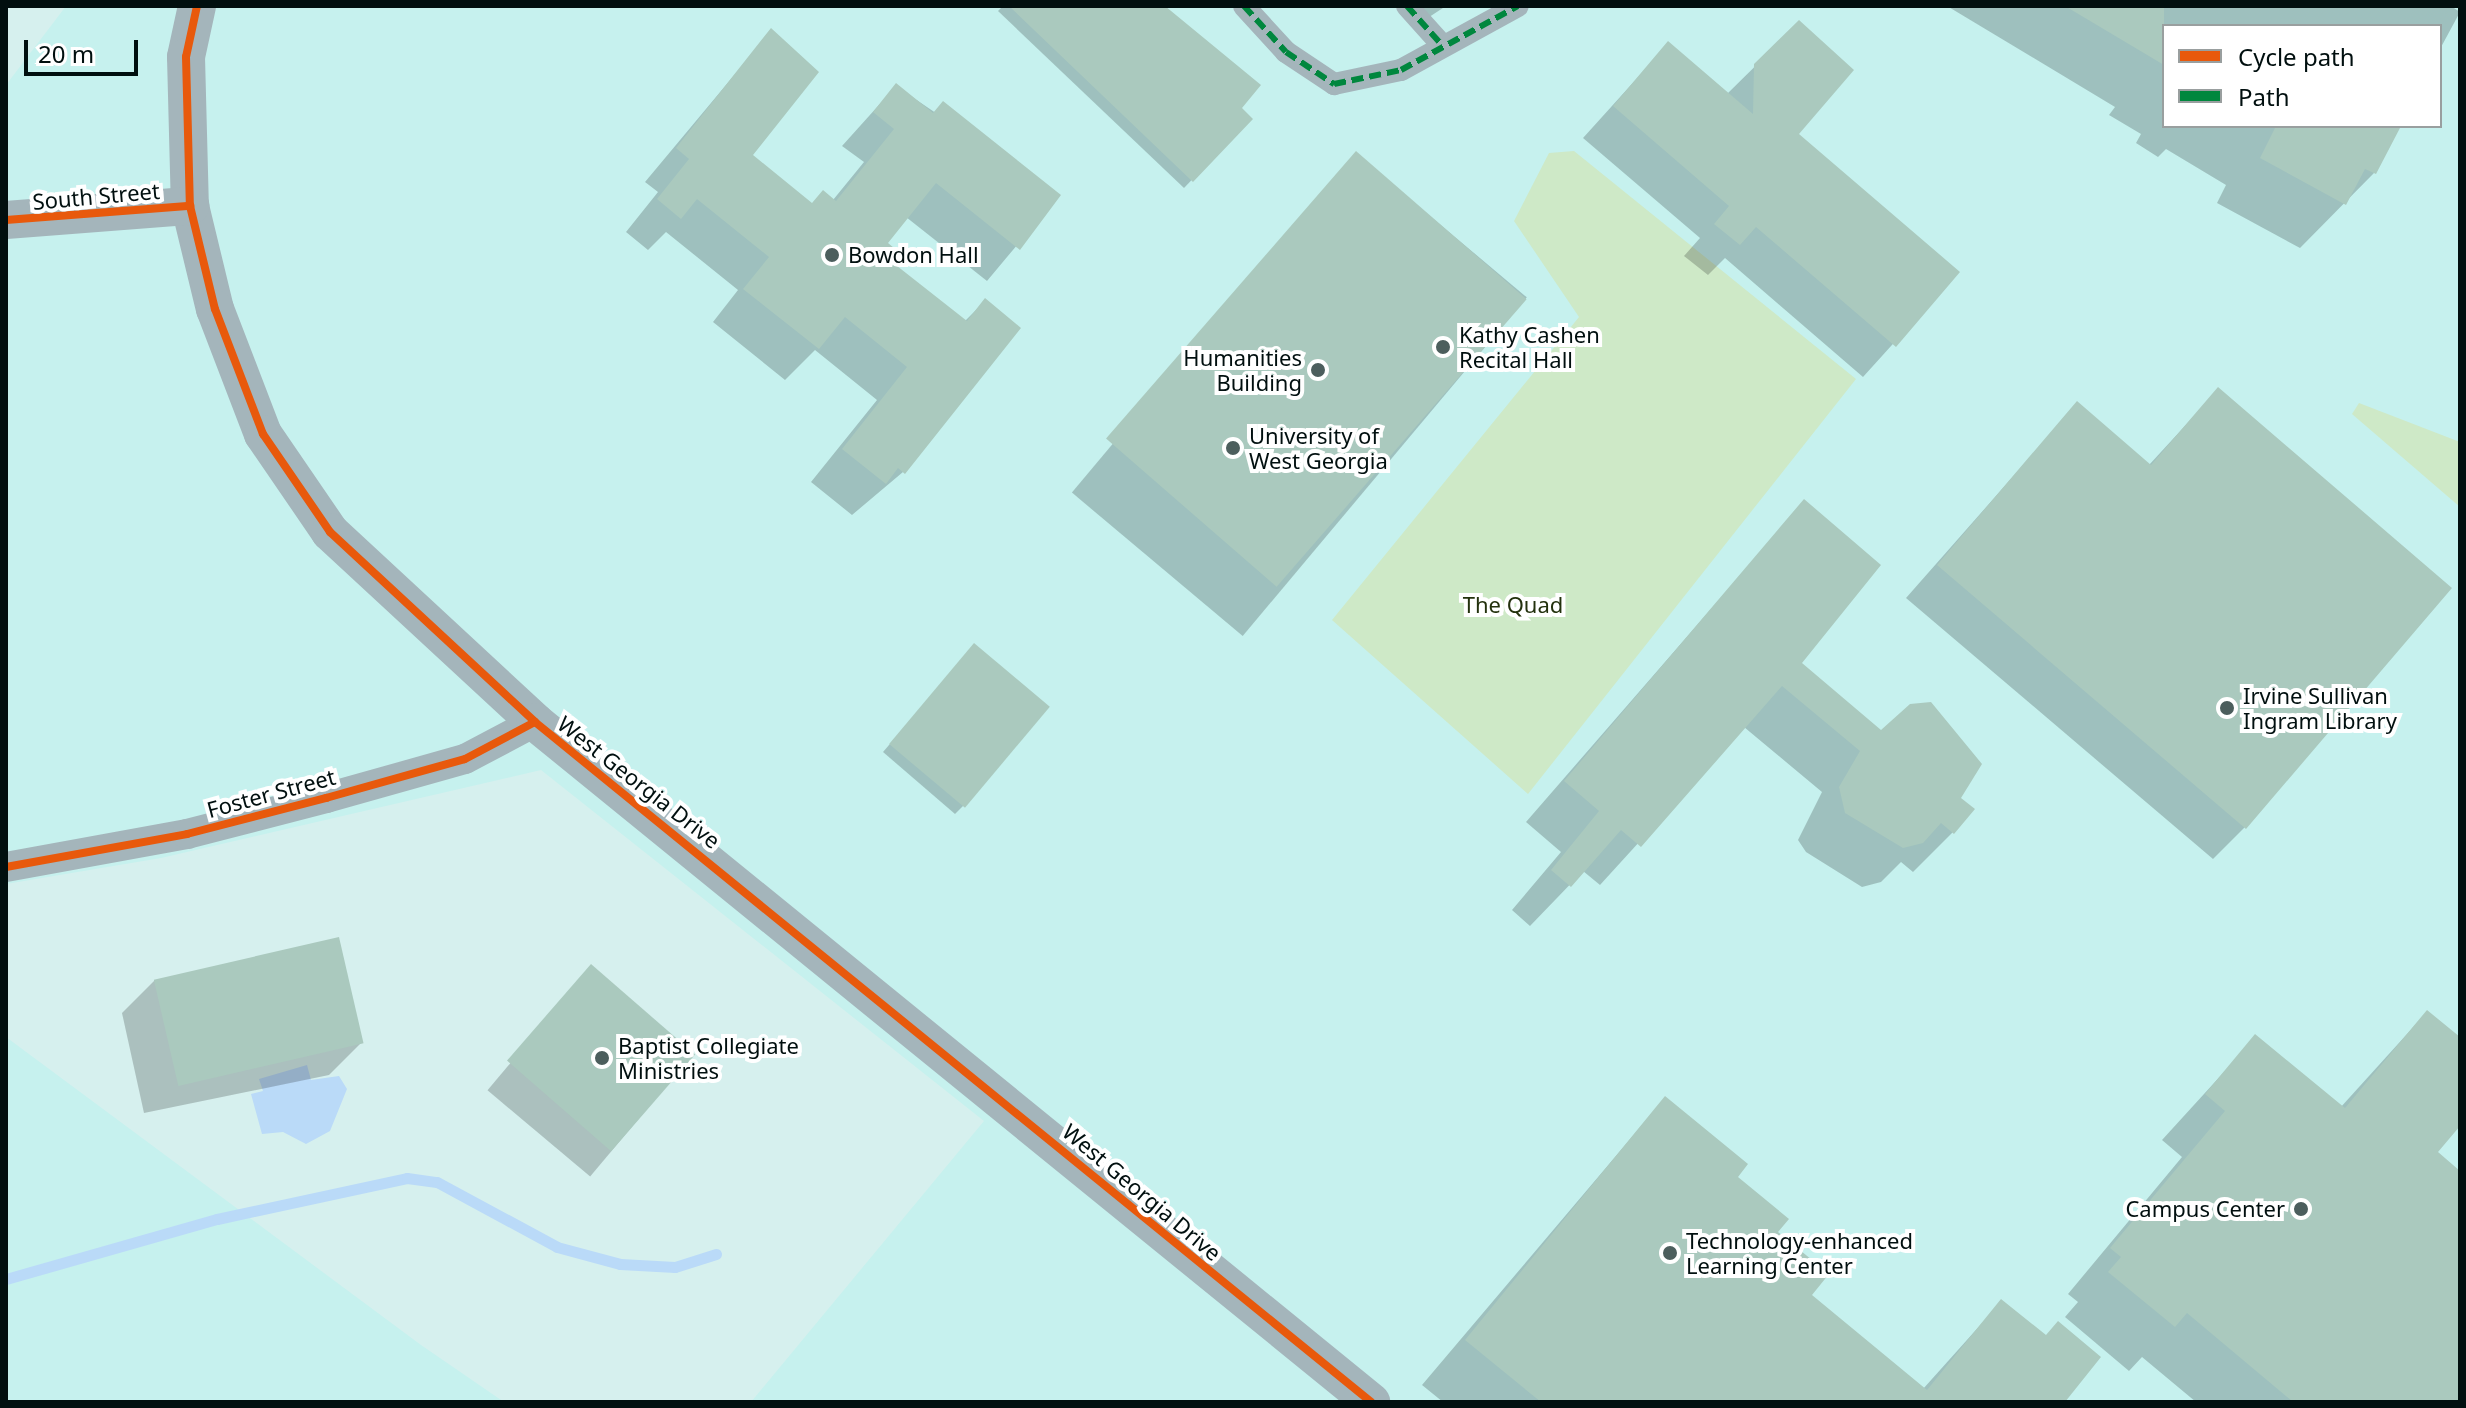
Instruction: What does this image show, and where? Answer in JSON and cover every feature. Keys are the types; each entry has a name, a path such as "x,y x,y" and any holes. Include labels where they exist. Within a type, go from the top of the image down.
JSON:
{"street":[{"name":"West Georgia Drive","path":"197,6 186,57 190,206 239,385 292,480 380,585 535,722 1371,1402"},
{"path":"1244,6 1286,52 1334,84 1401,70 1518,6"},
{"path":"1407,6 1442,45"},
{"name":"South Street","path":"6,220 190,206"},
{"name":"Foster Street","path":"6,867 187,834 326,798 465,759 535,722"}],"shaded area":[{"name":"University of West Georgia","path":"66,6 2460,6 2460,1402 751,1402 984,1121 541,770 161,858 6,884 6,85"},
{"path":"6,1037 421,1345 504,1402 6,1402"},
{"path":"307,1065 311,1080 339,1076 347,1089 330,1131 306,1144 283,1132 262,1134 251,1094 263,1091 259,1079"}],"green space":[{"name":"The Quad","path":"1574,151 1856,379 1528,794 1332,620 1579,317 1514,221 1549,153"},
{"path":"2359,403 2460,442 2460,507 2352,414"}],"building":[{"path":"1009,6 1165,6 1261,85 1242,108 1253,119 1193,182"},
{"path":"2065,6 2164,6 2162,64"},
{"path":"1799,20 1854,70 1799,134 1960,272 1896,347 1756,227 1740,245 1714,224 1729,206 1613,106 1668,41 1753,114 1754,64"},
{"name":"Bowdon Hall","path":"771,28 819,72 753,155 812,203 823,190 836,201 894,129 873,112 896,83 933,113 943,101 1061,195 1020,250 936,183 888,243 900,253 892,262 967,321 985,298 1021,328 905,474 898,468 886,484 842,449 907,367 845,317 819,349 743,289 769,257 697,199 681,219 657,199 689,159 676,148"},
{"path":"2275,128 2400,128 2376,174 2365,169 2346,205 2260,158"},
{"name":"Humanities Building","path":"1356,151 1527,299 1277,587 1106,439"},
{"name":"Irvine Sullivan Ingram Library","path":"2218,387 2452,588 2246,829 1937,565 2077,401 2151,465"},
{"path":"1804,499 1881,565 1802,663 1881,730 1910,704 1931,702 1982,764 1961,798 1975,809 1954,834 1941,823 1923,843 1903,848 1845,813 1839,787 1860,751 1782,686 1641,847 1621,830 1571,887 1551,870 1599,811 1564,781"},
{"path":"974,643 1050,707 965,808 889,744"},
{"path":"339,937 364,1043 178,1086 154,980"},
{"name":"Baptist Collegiate Ministries","path":"591,964 695,1055 611,1151 507,1061"},
{"name":"Campus Center","path":"2427,1010 2460,1037 2460,1126 2438,1152 2460,1171 2460,1402 2293,1402 2187,1313 2175,1327 2108,1272 2121,1257 2110,1248 2225,1111 2205,1094 2255,1034 2345,1108"},
{"name":"Technology-enhanced Learning Center","path":"1665,1096 1748,1164 1738,1177 1789,1219 1778,1232 1829,1274 1812,1295 1927,1390 2001,1299 2046,1335 2058,1321 2101,1357 2065,1402 1541,1402 1465,1340"}],"waterway":[{"path":"6,1279 217,1219 407,1178 437,1182 557,1247 620,1264 675,1267 716,1254"}],"marked path":[{"path":"1244,6 1286,52 1334,84 1401,70 1518,6"},
{"path":"1407,6 1442,45"}],"cycle path":[{"path":"197,6 186,57 190,206 215,309 263,434 330,532 535,722 1371,1402"},
{"path":"6,220 190,206"},
{"path":"6,867 187,834 326,798 465,759 535,722"}],"place":[{"name":"Bowdon Hall","path":"832,255"},
{"name":"Kathy Cashen Recital Hall","path":"1443,347"},
{"name":"Humanities Building","path":"1318,370"},
{"name":"University of West Georgia","path":"1233,448"},
{"name":"Irvine Sullivan Ingram Library","path":"2227,708"},
{"name":"Baptist Collegiate Ministries","path":"602,1058"},
{"name":"Campus Center","path":"2301,1209"},
{"name":"Technology-enhanced Learning Center","path":"1670,1253"}]}
